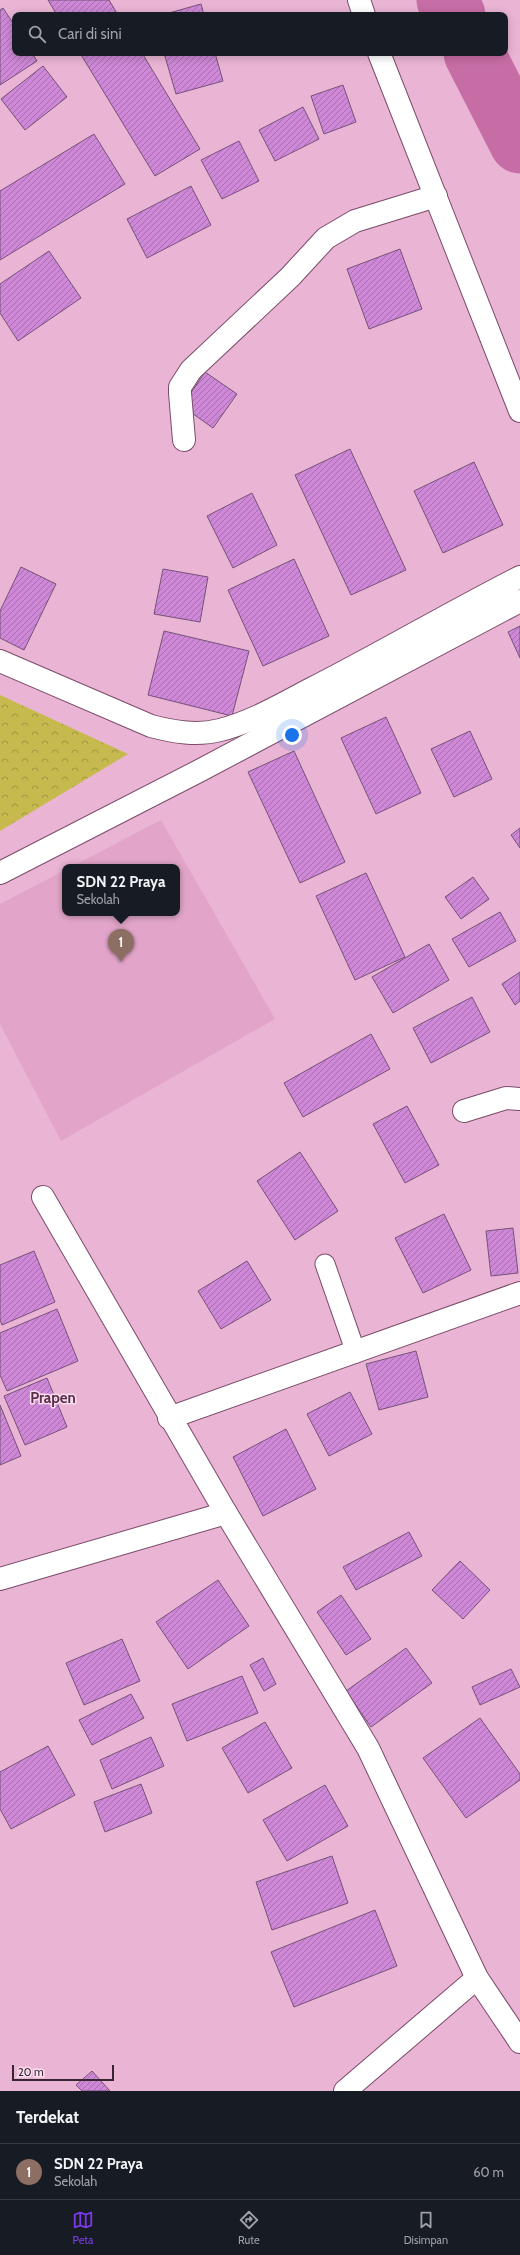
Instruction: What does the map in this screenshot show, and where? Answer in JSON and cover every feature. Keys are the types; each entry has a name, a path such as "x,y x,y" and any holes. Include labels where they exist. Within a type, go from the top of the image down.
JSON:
{"main road":[{"path":"359,0 363,12"},
{"path":"380,56 520,411"},
{"path":"184,440 180,393 191,370 290,277 326,238 355,221 436,196"},
{"path":"0,661 151,726 172,731 200,733 220,730 250,720 330,679 451,612 520,577"},
{"path":"0,873 173,785 520,602"},
{"path":"464,1111 506,1098 520,1099"},
{"path":"43,1197 169,1418 368,1748 477,1978 520,2042"},
{"path":"169,1418 356,1353 520,1293"},
{"path":"0,1579 226,1514"},
{"path":"345,2091 477,1978"}],"lane":[{"path":"325,1264 356,1353"}],"shaded area":[{"path":"161,820 275,1019 61,1141 0,1024 0,904 62,872 62,916 180,916 180,864 77,864"}],"green space":[{"path":"0,695 128,754 0,831"}],"building":[{"path":"48,0 109,0 116,12 55,12"},
{"path":"201,4 203,12 173,12"},
{"path":"3,8 12,22 12,56 34,56 37,61 0,85 0,10"},
{"path":"82,56 144,56 200,149 155,176"},
{"path":"165,56 216,56 223,81 176,94"},
{"path":"43,66 67,97 25,130 1,99"},
{"path":"343,85 356,122 324,134 311,96"},
{"path":"303,107 319,139 275,161 259,130"},
{"path":"94,134 125,184 0,260 0,191"},
{"path":"239,141 259,181 222,199 201,160"},
{"path":"191,186 211,225 147,258 127,219"},
{"path":"400,249 422,309 369,329 347,269"},
{"path":"49,251 81,298 18,341 0,313 0,284"},
{"path":"205,372 237,394 213,428 182,406"},
{"path":"350,449 406,570 351,595 295,475"},
{"path":"474,462 503,525 443,553 414,491"},
{"path":"252,493 277,545 233,568 207,516"},
{"path":"294,559 329,636 263,666 228,590"},
{"path":"21,567 56,584 24,650 0,638 0,611"},
{"path":"163,569 208,577 200,622 154,614"},
{"path":"520,626 520,658 508,632"},
{"path":"164,631 249,651 232,716 148,695"},
{"path":"386,717 421,793 376,814 341,738"},
{"path":"470,731 492,779 454,797 431,749"},
{"path":"294,751 345,862 300,883 248,772"},
{"path":"520,828 520,848 511,835"},
{"path":"366,873 405,957 355,980 316,896"},
{"path":"473,877 489,899 461,919 445,897"},
{"path":"500,912 516,941 469,967 452,939"},
{"path":"429,944 449,980 393,1013 372,977"},
{"path":"520,972 520,1001 515,1005 502,984"},
{"path":"472,997 490,1032 431,1063 413,1028"},
{"path":"371,1034 390,1069 303,1117 284,1083"},
{"path":"407,1106 439,1165 405,1183 373,1124"},
{"path":"300,1152 338,1211 295,1240 257,1181"},
{"path":"444,1214 471,1270 423,1293 395,1238"},
{"path":"513,1228 518,1273 491,1276 486,1231"},
{"path":"34,1251 55,1302 2,1325 0,1320 0,1265"},
{"path":"247,1261 271,1300 221,1329 198,1291"},
{"path":"57,1309 78,1361 7,1391 0,1375 0,1333"},
{"path":"416,1351 428,1397 379,1410 366,1364"},
{"path":"47,1378 67,1427 25,1445 4,1396"},
{"path":"350,1392 372,1434 329,1456 307,1414"},
{"path":"0,1405 21,1456 0,1465"},
{"path":"286,1429 316,1489 263,1516 233,1457"},
{"path":"409,1532 422,1556 356,1590 343,1567"},
{"path":"460,1561 490,1590 463,1619 432,1590"},
{"path":"218,1580 249,1626 188,1669 156,1622"},
{"path":"341,1595 371,1639 346,1655 317,1612"},
{"path":"122,1639 140,1681 84,1705 66,1663"},
{"path":"406,1648 432,1683 371,1727 346,1691"},
{"path":"263,1658 276,1684 264,1691 250,1665"},
{"path":"511,1669 520,1687 480,1705 472,1687"},
{"path":"242,1676 258,1713 187,1741 172,1704"},
{"path":"131,1694 144,1718 92,1745 79,1720"},
{"path":"480,1718 520,1774 520,1780 466,1818 423,1758"},
{"path":"265,1722 292,1768 248,1793 222,1748"},
{"path":"151,1737 164,1766 112,1789 100,1760"},
{"path":"48,1746 75,1795 11,1829 0,1809 0,1772"},
{"path":"141,1784 152,1813 105,1832 94,1802"},
{"path":"325,1785 348,1826 287,1861 263,1820"},
{"path":"332,1856 348,1903 272,1930 256,1882"},
{"path":"375,1910 397,1966 294,2007 271,1952"},
{"path":"92,2071 110,2091 82,2091 76,2085"}],"waterway":[{"path":"447,0 453,12"},
{"path":"476,56 520,143"}],"place":[{"name":"SDN 22 Praya","path":"121,962"}],"district":[{"name":"Prapen","path":"53,1398"}]}
